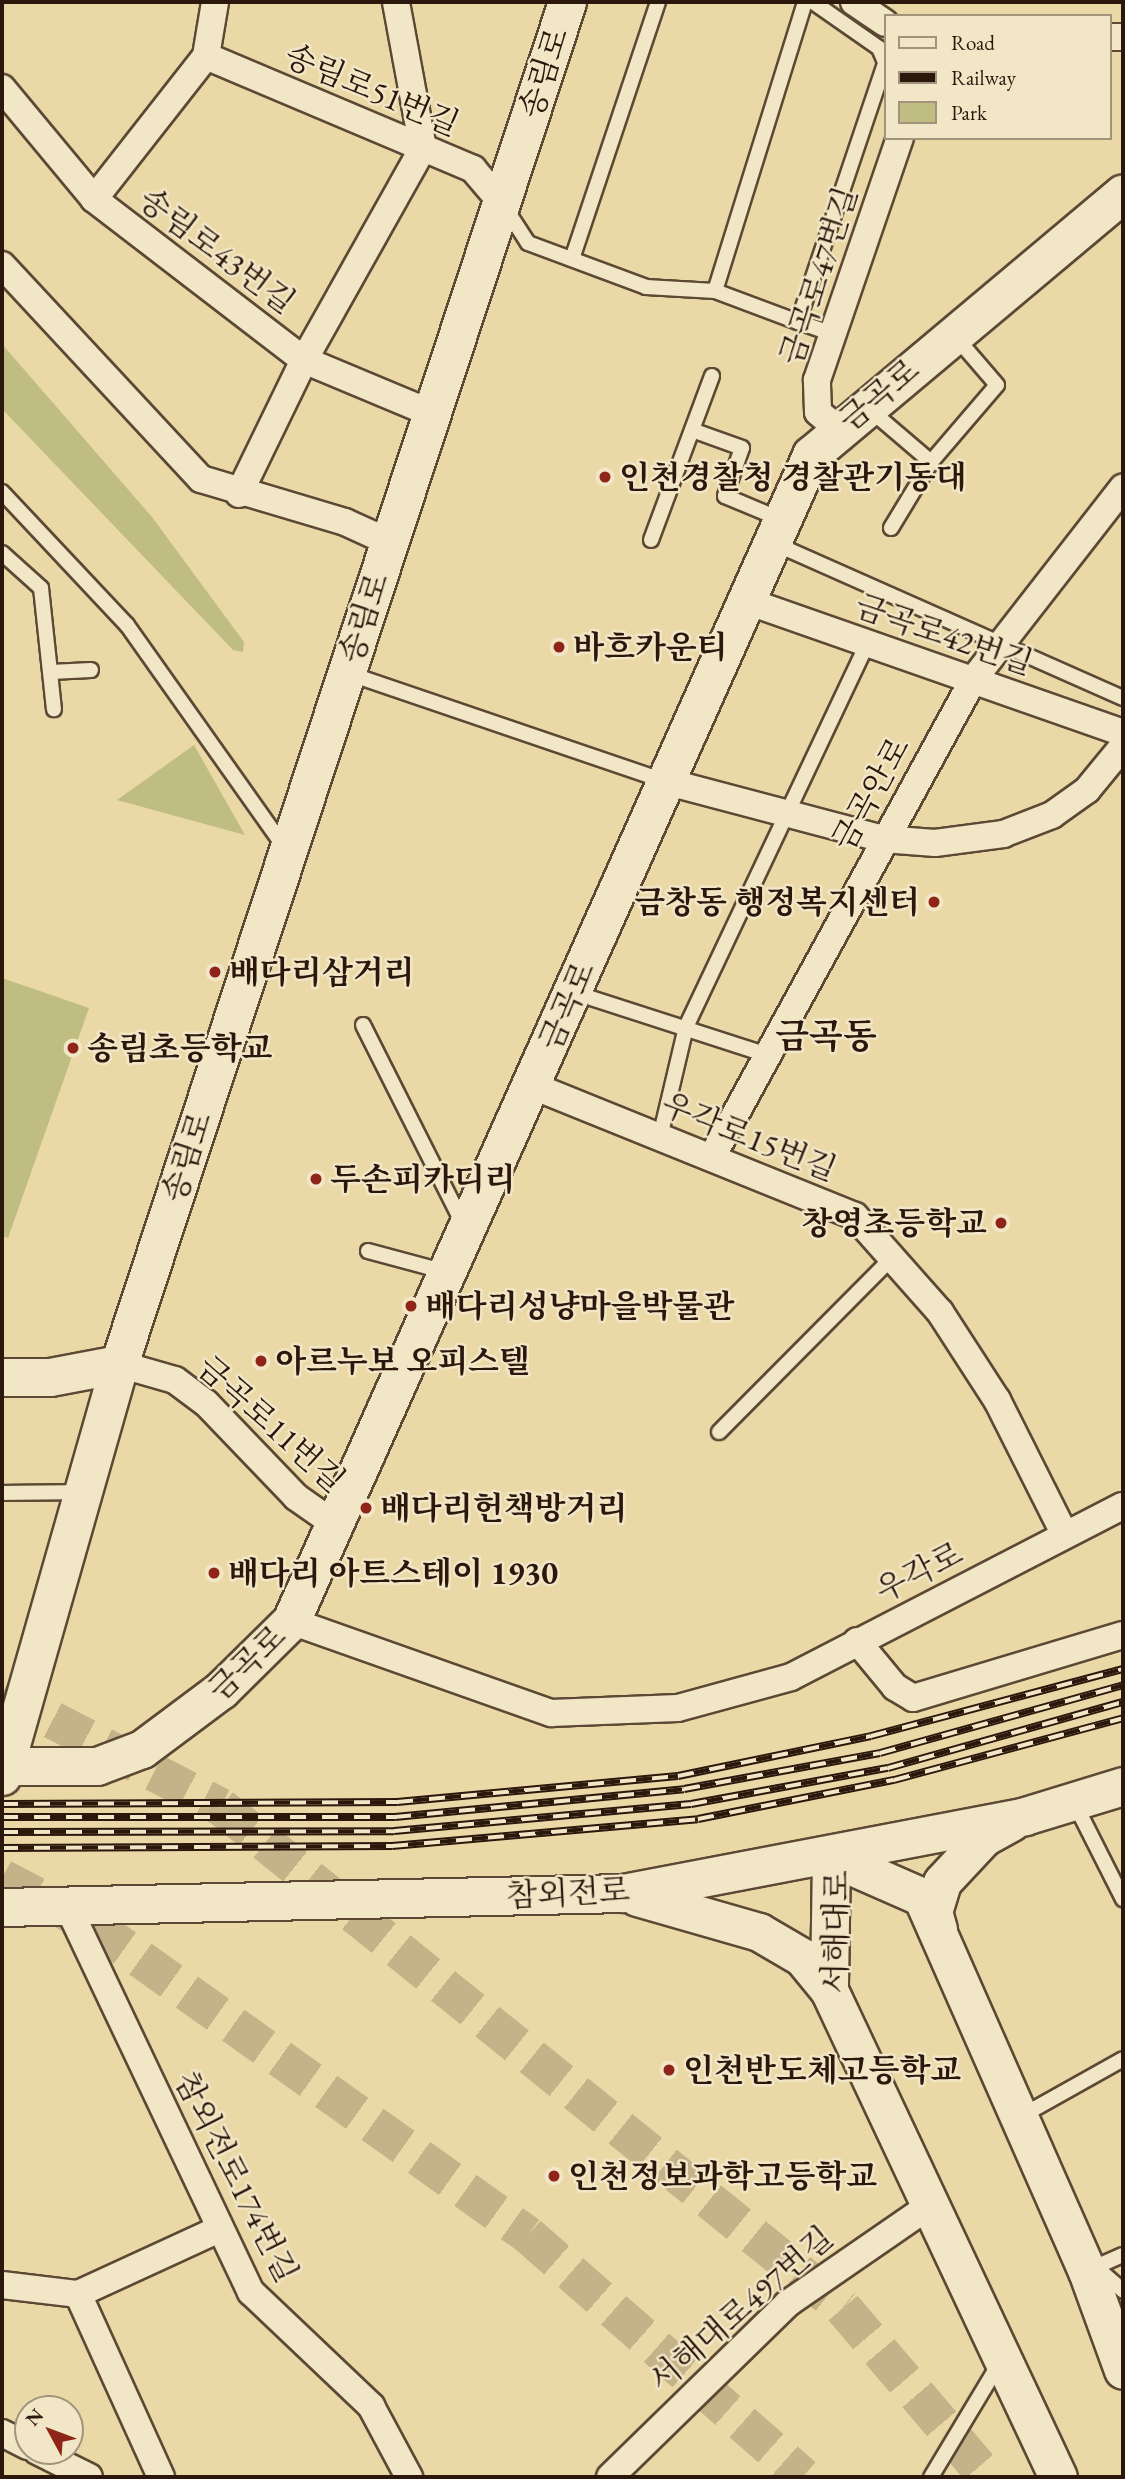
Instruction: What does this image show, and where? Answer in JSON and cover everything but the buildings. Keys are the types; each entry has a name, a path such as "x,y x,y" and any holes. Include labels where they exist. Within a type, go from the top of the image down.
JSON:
{"main road":[{"name":"송림로","path":"3,1769 119,1364 567,2"},
{"name":"금곡로","path":"3,1769 97,1766 142,1749 221,1690 291,1620 450,1275 744,600 811,455 838,429 953,334 1117,209"},
{"path":"2,1356 119,1364"},
{"path":"2,1377 50,1377 119,1364"},
{"name":"참외전로","path":"2,1907 69,1909 623,1893 831,1857 1025,1815 1123,1786"},
{"path":"947,1961 933,1912 942,1882 984,1837 1025,1815"},
{"name":"서해대로","path":"1058,2477 829,1990 831,1857 922,1897 947,1961 1017,2119 1092,2269 1123,2370"},
{"path":"623,1893 759,1932 802,1957 829,1990"}],"street":[{"path":"94,199 206,56 215,2"},
{"path":"239,495 304,360 423,148 396,2"},
{"path":"854,2 884,22"},
{"name":"송림로51번길","path":"206,56 473,169 501,202"},
{"name":"송림로43번길","path":"2,88 94,199 304,360 432,413"},
{"name":"금곡로47번길","path":"838,429 818,412 817,380 899,140"},
{"name":"송림로","path":"2,265 190,468 213,488 345,522 389,542"},
{"name":"금곡안로","path":"712,1157 883,839 973,680 996,644 1123,487"},
{"name":"금곡로42번길","path":"744,600 1123,733"},
{"path":"664,782 883,839 935,843 1027,824 1087,790 1123,746"},
{"name":"우각로15번길","path":"533,1086 855,1216 895,1255 997,1400 1065,1535"},
{"name":"금곡로11번길","path":"119,1364 175,1380 206,1403 296,1497 337,1525"},
{"name":"우각로","path":"291,1620 551,1713 678,1708 791,1677 1123,1506"},
{"path":"857,1641 895,1687 914,1698 1123,1635"},
{"name":"참외전로174번길","path":"69,1909 251,2292 370,2406 409,2477"},
{"name":"서해대로497번길","path":"610,2477 787,2304 929,2206"},
{"path":"2,2285 78,2294 219,2229"},
{"path":"78,2294 161,2477"},
{"path":"65,2465 89,2477"}],"lane":[{"path":"572,259 658,2"},
{"path":"715,291 805,2"},
{"path":"813,2 879,48 884,60"},
{"path":"798,322 884,66"},
{"path":"501,202 528,243 646,287 715,291 832,334"},
{"path":"891,528 931,462 997,385 953,334"},
{"path":"651,540 712,376"},
{"path":"865,406 931,462"},
{"path":"692,430 742,448 725,496 775,530 996,644 1123,698"},
{"path":"2,492 127,625 288,851"},
{"path":"2,553 41,588 54,709"},
{"path":"660,1137 686,1027 792,815 867,644"},
{"path":"51,672 92,670"},
{"path":"346,673 664,782"},
{"path":"591,998 767,1055"},
{"path":"363,1025 468,1234"},
{"path":"368,1251 450,1275"},
{"path":"719,1432 895,1255"},
{"path":"2,1493 82,1492"},
{"path":"1074,1801 1123,1899"},
{"path":"1017,2119 1123,2059"},
{"path":"1092,2269 1123,2255"},
{"path":"1092,2269 1123,2291"},
{"path":"931,2477 1001,2359"}],"green space":[{"path":"2,344 152,517 244,642 243,652 233,650 2,409"},
{"path":"194,745 245,835 117,800"},
{"path":"2,978 89,1008 8,1238 2,1236"}],"tunnel":[{"path":"2,1694 221,1807 843,2308 987,2477"},
{"path":"2,1878 94,1926 528,2235 803,2477"}],"railway":[{"path":"2,1804 397,1802 678,1776 871,1736 1123,1669"},
{"path":"2,1817 395,1817 684,1789 880,1753 1123,1685"},
{"path":"2,1832 394,1831 691,1804 888,1768 1123,1702"},
{"path":"2,1848 392,1846 698,1819 894,1780 1123,1718"}],"place":[{"name":"인천경찰청 경찰관기동대","path":"605,477"},
{"name":"바흐카운티","path":"559,647"},
{"name":"금창동 행정복지센터","path":"934,902"},
{"name":"배다리삼거리","path":"215,972"},
{"name":"송림초등학교","path":"73,1048"},
{"name":"두손피카디리","path":"316,1179"},
{"name":"창영초등학교","path":"1001,1223"},
{"name":"배다리성냥마을박물관","path":"411,1306"},
{"name":"아르누보 오피스텔","path":"261,1361"},
{"name":"배다리헌책방거리","path":"366,1508"},
{"name":"배다리 아트스테이 1930","path":"214,1573"},
{"name":"인천반도체고등학교","path":"669,2070"},
{"name":"인천정보과학고등학교","path":"554,2176"}],"district":[{"name":"금곡동","path":"826,1036"}]}
